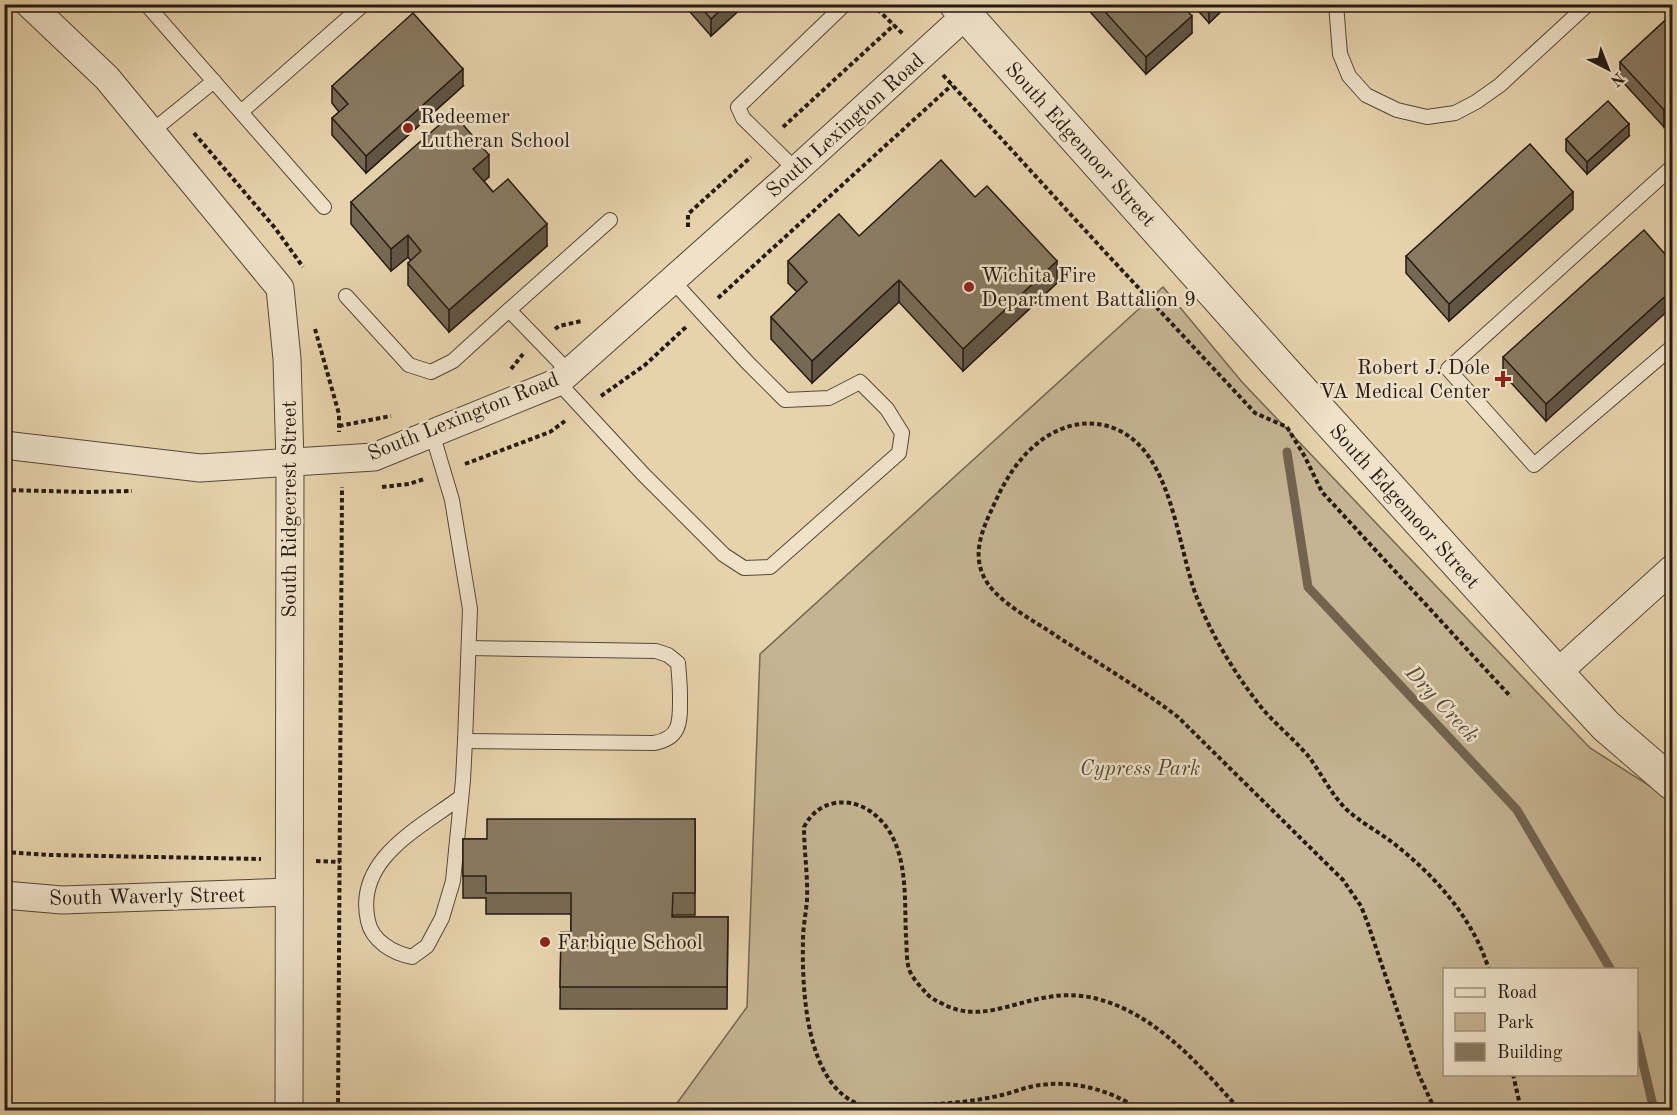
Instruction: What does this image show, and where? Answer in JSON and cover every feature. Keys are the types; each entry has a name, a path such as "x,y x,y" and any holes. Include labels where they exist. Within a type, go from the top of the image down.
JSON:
{"street":[{"name":"South Ridgecrest Street","path":"29,4 106,78 280,288 287,360 290,462 289,1110"},
{"name":"South Lexington Road","path":"4,445 200,468 374,457 564,377 923,54 961,10"},
{"name":"South Edgemoor Street","path":"961,10 1287,376 1557,673 1606,726 1672,783"},
{"path":"1557,673 1672,568"},
{"name":"South Waverly Street","path":"4,895 62,900 290,892"}],"lane":[{"path":"146,4 324,207"},
{"path":"241,112 364,4"},
{"path":"796,170 742,118 738,106 845,4"},
{"path":"1336,4 1340,54 1349,76 1366,95 1397,110 1427,117 1455,112 1476,102 1500,85 1588,4"},
{"path":"152,132 214,81"},
{"path":"1672,167 1448,369 1534,465 1672,347"},
{"path":"346,296 409,365 431,372 453,361 610,220"},
{"path":"509,310 539,341 564,377 643,474 724,555 744,568 770,567 899,453 902,433 887,410 860,382 829,398 785,400 672,280"},
{"path":"432,434 452,500 470,609 462,797 453,881 442,918 427,946 412,957 396,954 370,930 366,910 368,885 392,847 462,797"},
{"path":"465,741 654,743 666,741 676,731 680,719 678,663 668,655 656,651 469,648"}],"path":[{"path":"872,4 923,54 1256,413 1287,427 1322,492 1510,697"},
{"path":"688,231 688,214 894,25"},
{"path":"510,370 520,356 559,326 590,320"},
{"path":"339,426 395,416"},
{"path":"1435,1110 1419,1076 1368,924 1357,899 1343,880 1178,717 1153,698 1019,611 997,595 987,583 978,560 979,545 985,523 1005,480 1031,448 1060,428 1079,424 1098,424 1117,429 1142,447 1163,484 1197,597 1235,670 1262,708 1308,757 1347,810 1397,846 1443,890 1470,927 1489,968"},
{"path":"1140,1110 1123,1098 1069,1084 1041,1085 965,1103 875,1107 858,1104 841,1093 825,1074 813,1046 804,995 803,939 807,898 804,827 809,817 820,808 842,802 855,803 876,815 885,825 893,838 902,863 909,970 930,997 967,1012 986,1012 1050,996 1076,995 1117,1006 1163,1034 1193,1058 1240,1110"},
{"path":"4,852 339,862"},
{"path":"1513,1076 1521,1110"}],"green space":[{"name":"Cypress Park","path":"1163,287 1242,382 1590,748 1672,800 1672,1110 672,1110 747,1007 760,654"}],"building":[{"path":"698,4 727,4 711,19"},
{"path":"1098,4 1181,4 1192,16 1146,57"},
{"path":"1202,4 1216,4 1209,12"},
{"path":"413,13 463,69 366,156 332,118 348,104 332,86"},
{"path":"1672,14 1672,103 1664,110 1620,62"},
{"path":"1608,101 1629,124 1587,162 1566,139"},
{"path":"453,113 489,155 473,169 493,192 508,179 547,224 449,310 408,263 421,251 408,235 391,249 351,202"},
{"path":"1530,144 1573,192 1449,304 1406,256"},
{"path":"941,160 975,197 987,186 1057,261 963,349 899,280 812,361 771,317 807,282 788,261 839,214 859,236"},
{"path":"1644,230 1672,262 1672,290 1546,404 1503,357"},
{"path":"1672,231 1672,244 1666,237"},
{"path":"487,819 695,819 695,893 673,893 672,917 728,917 727,987 560,987 561,932 571,932 571,893 486,893 486,876 463,876 463,839 487,839"}],"waterway":[{"name":"Dry Creek","path":"1287,452 1308,587 1517,810 1610,968"},
{"name":"Dry Creek","path":"1638,1042 1654,1110"}],"place":[{"name":"Redeemer Lutheran School","path":"408,128"},
{"name":"Wichita Fire Department Battalion 9","path":"969,287"},
{"name":"Robert J. Dole VA Medical Center","path":"1503,379"},
{"name":"Farbique School","path":"545,942"}]}
